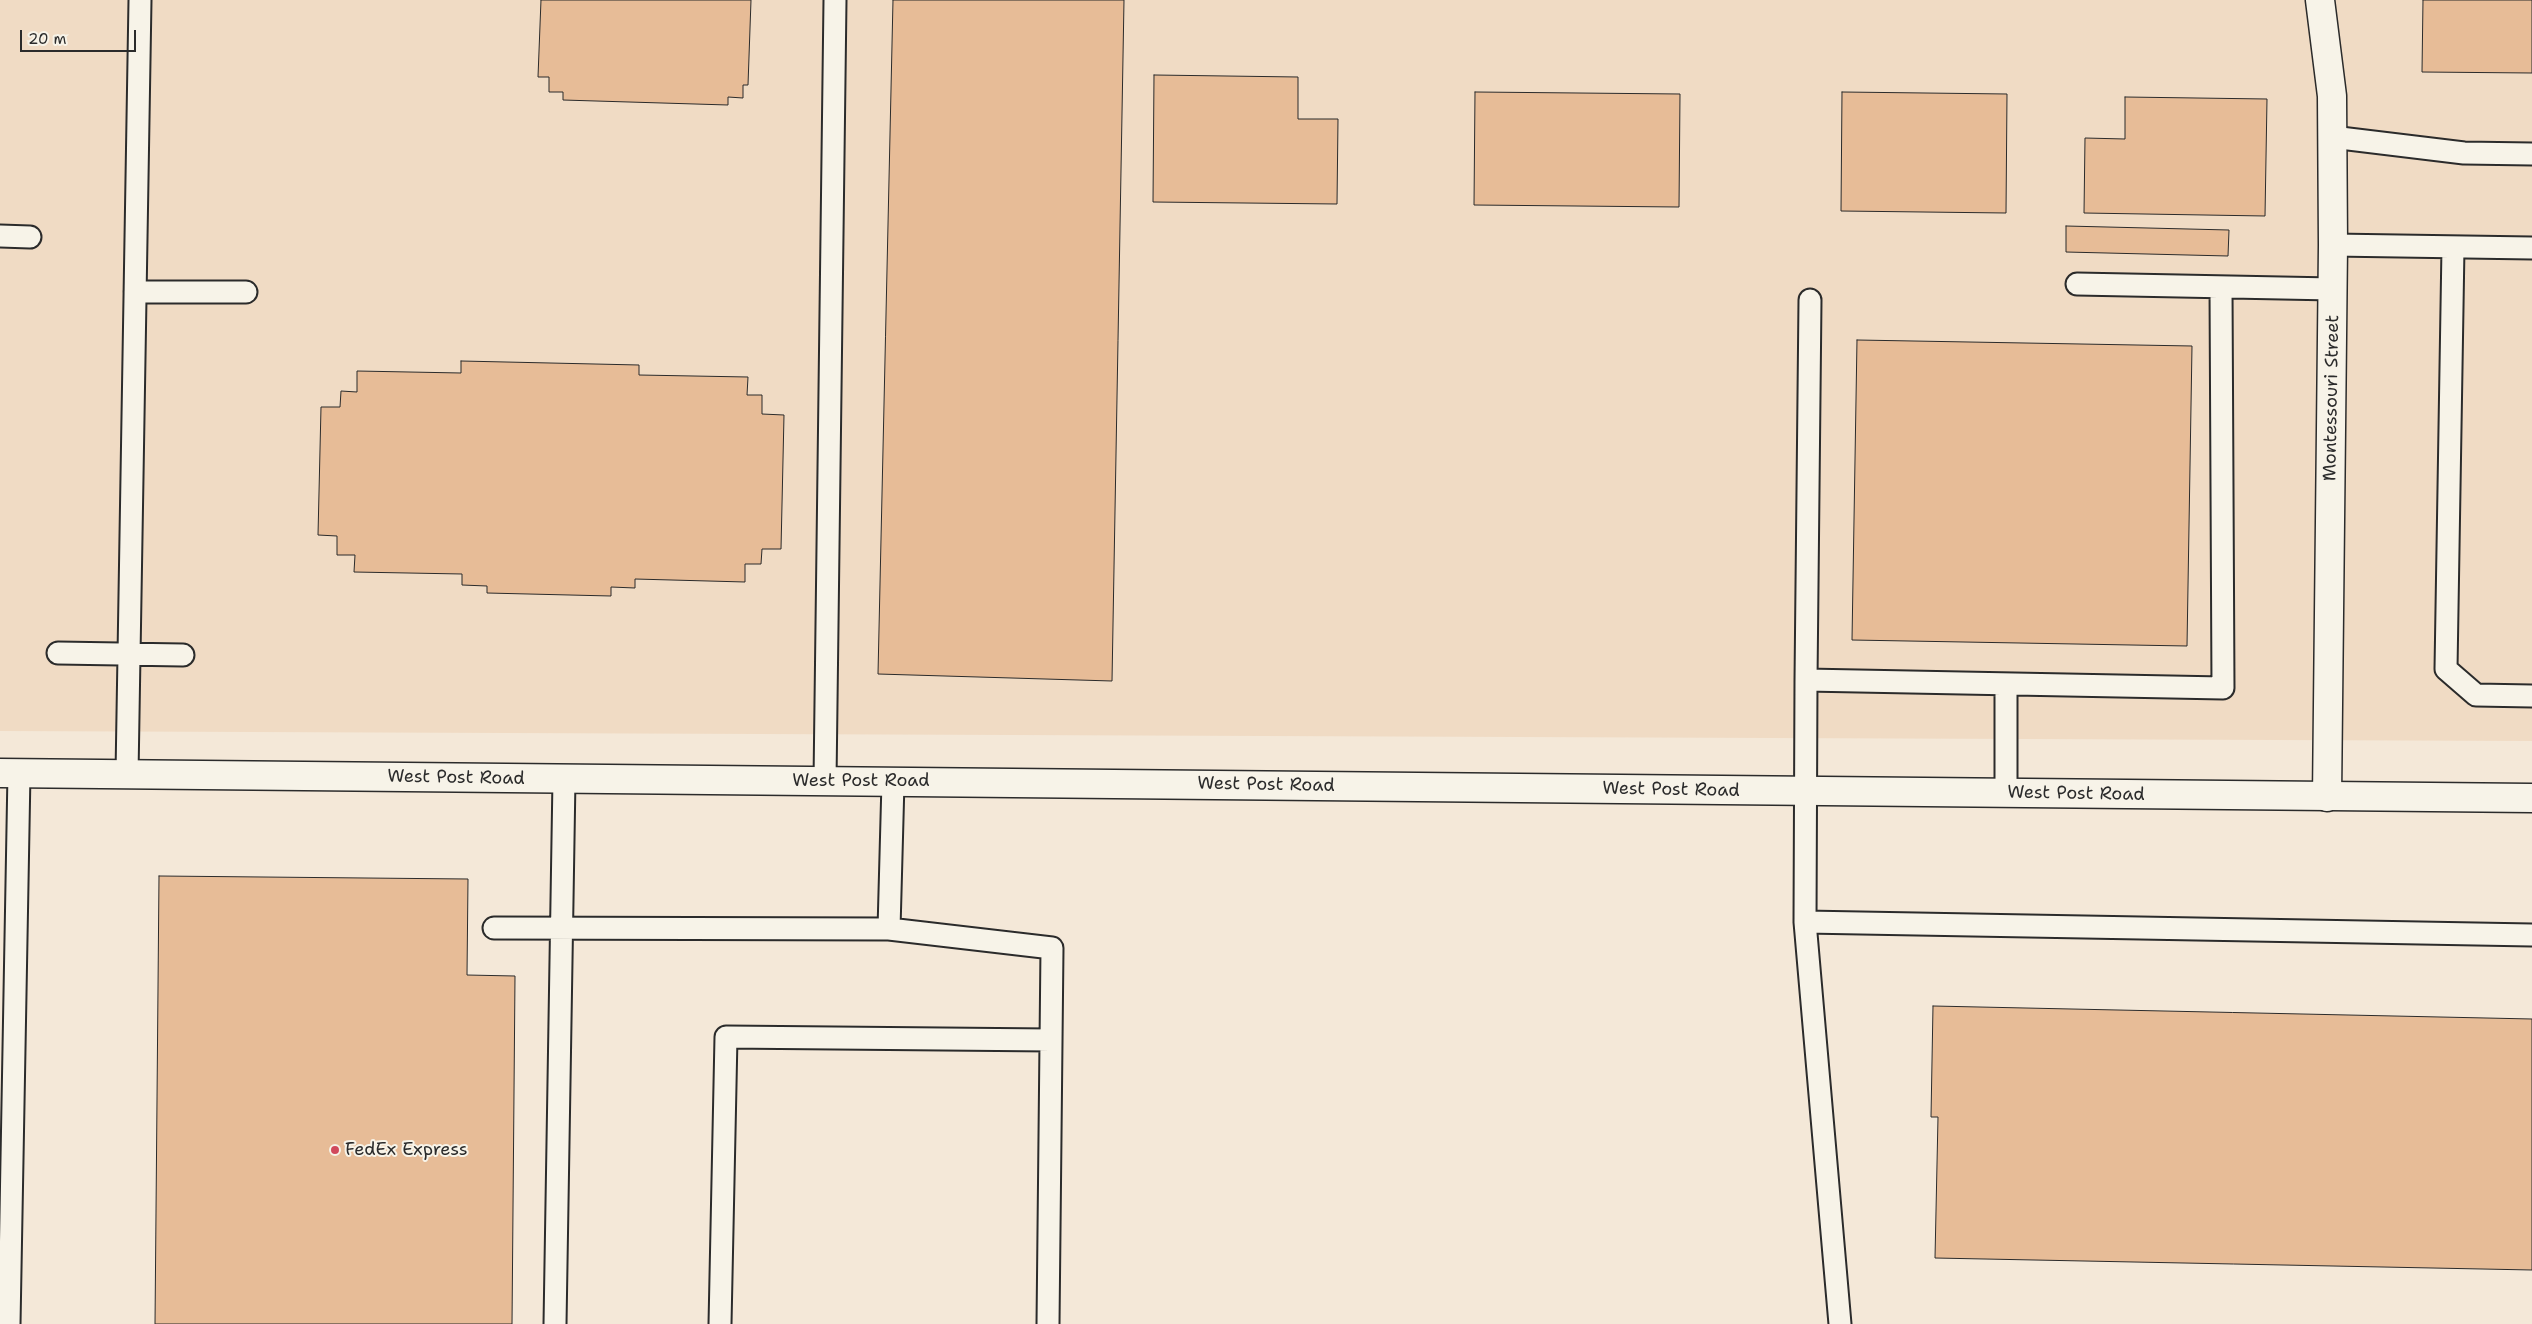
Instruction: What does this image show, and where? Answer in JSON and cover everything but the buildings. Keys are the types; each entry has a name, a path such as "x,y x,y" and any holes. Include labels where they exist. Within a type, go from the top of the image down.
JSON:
{"street":[{"name":"Montessouri Street","path":"2320,0 2332,96 2333,289 2327,797"},
{"name":"West Post Road","path":"10,773 2532,798"}],"lane":[{"path":"127,774 140,0"},
{"path":"825,781 835,0"},
{"path":"2332,137 2464,153 2532,154"},
{"path":"0,236 30,237"},
{"path":"2333,245 2532,248"},
{"path":"2454,247 2446,669 2476,695 2532,696"},
{"path":"2077,284 2333,289"},
{"path":"1806,680 2223,688 2221,287"},
{"path":"135,292 246,292"},
{"path":"1810,300 1805,922 1840,1324"},
{"path":"58,653 183,655"},
{"path":"2006,684 2006,793"},
{"path":"9,1324 10,773"},
{"path":"555,1324 564,779"},
{"path":"889,928 893,782"},
{"path":"1805,922 2532,935"},
{"path":"494,928 889,928 1052,948 1048,1324"},
{"path":"720,1324 726,1037 1051,1040"}],"shaded area":[{"path":"0,0 2532,0 2532,741 0,731"}],"place":[{"name":"FedEx Express","path":"335,1150"}]}
